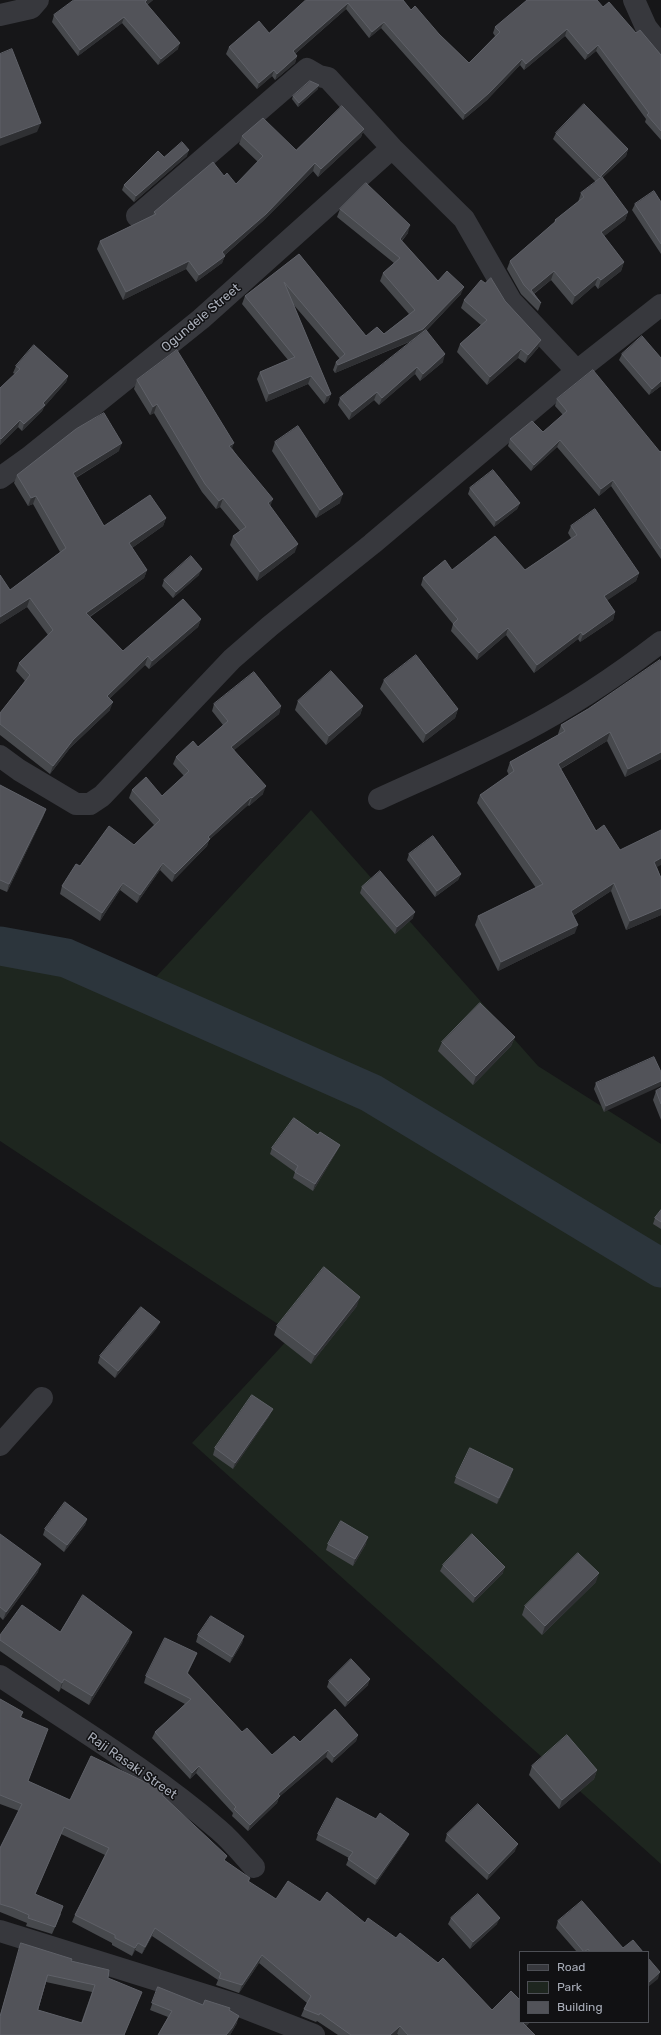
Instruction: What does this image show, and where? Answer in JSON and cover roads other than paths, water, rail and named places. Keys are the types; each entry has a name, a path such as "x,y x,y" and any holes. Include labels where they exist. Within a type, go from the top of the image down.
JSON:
{"street":[{"path":"0,15 31,8 38,0"},
{"path":"634,0 646,27 661,46"},
{"path":"138,216 307,70 319,76 328,78 392,148 464,219 511,302 577,371"},
{"name":"Ogundele Street","path":"0,478 28,458 201,319 392,148"},
{"path":"0,756 19,770 76,804 90,804 102,796 232,659 264,630 372,544 577,371 661,305"},
{"path":"379,800 523,732 562,710 636,661 661,642"},
{"path":"0,1445 42,1398"},
{"name":"Raji Rasaki Street","path":"0,1676 100,1742 169,1791 220,1830 254,1867"},
{"path":"0,1931 237,2005 314,2035"}],"waterway":[{"path":"0,946 66,958 371,1093 661,1268"}]}
